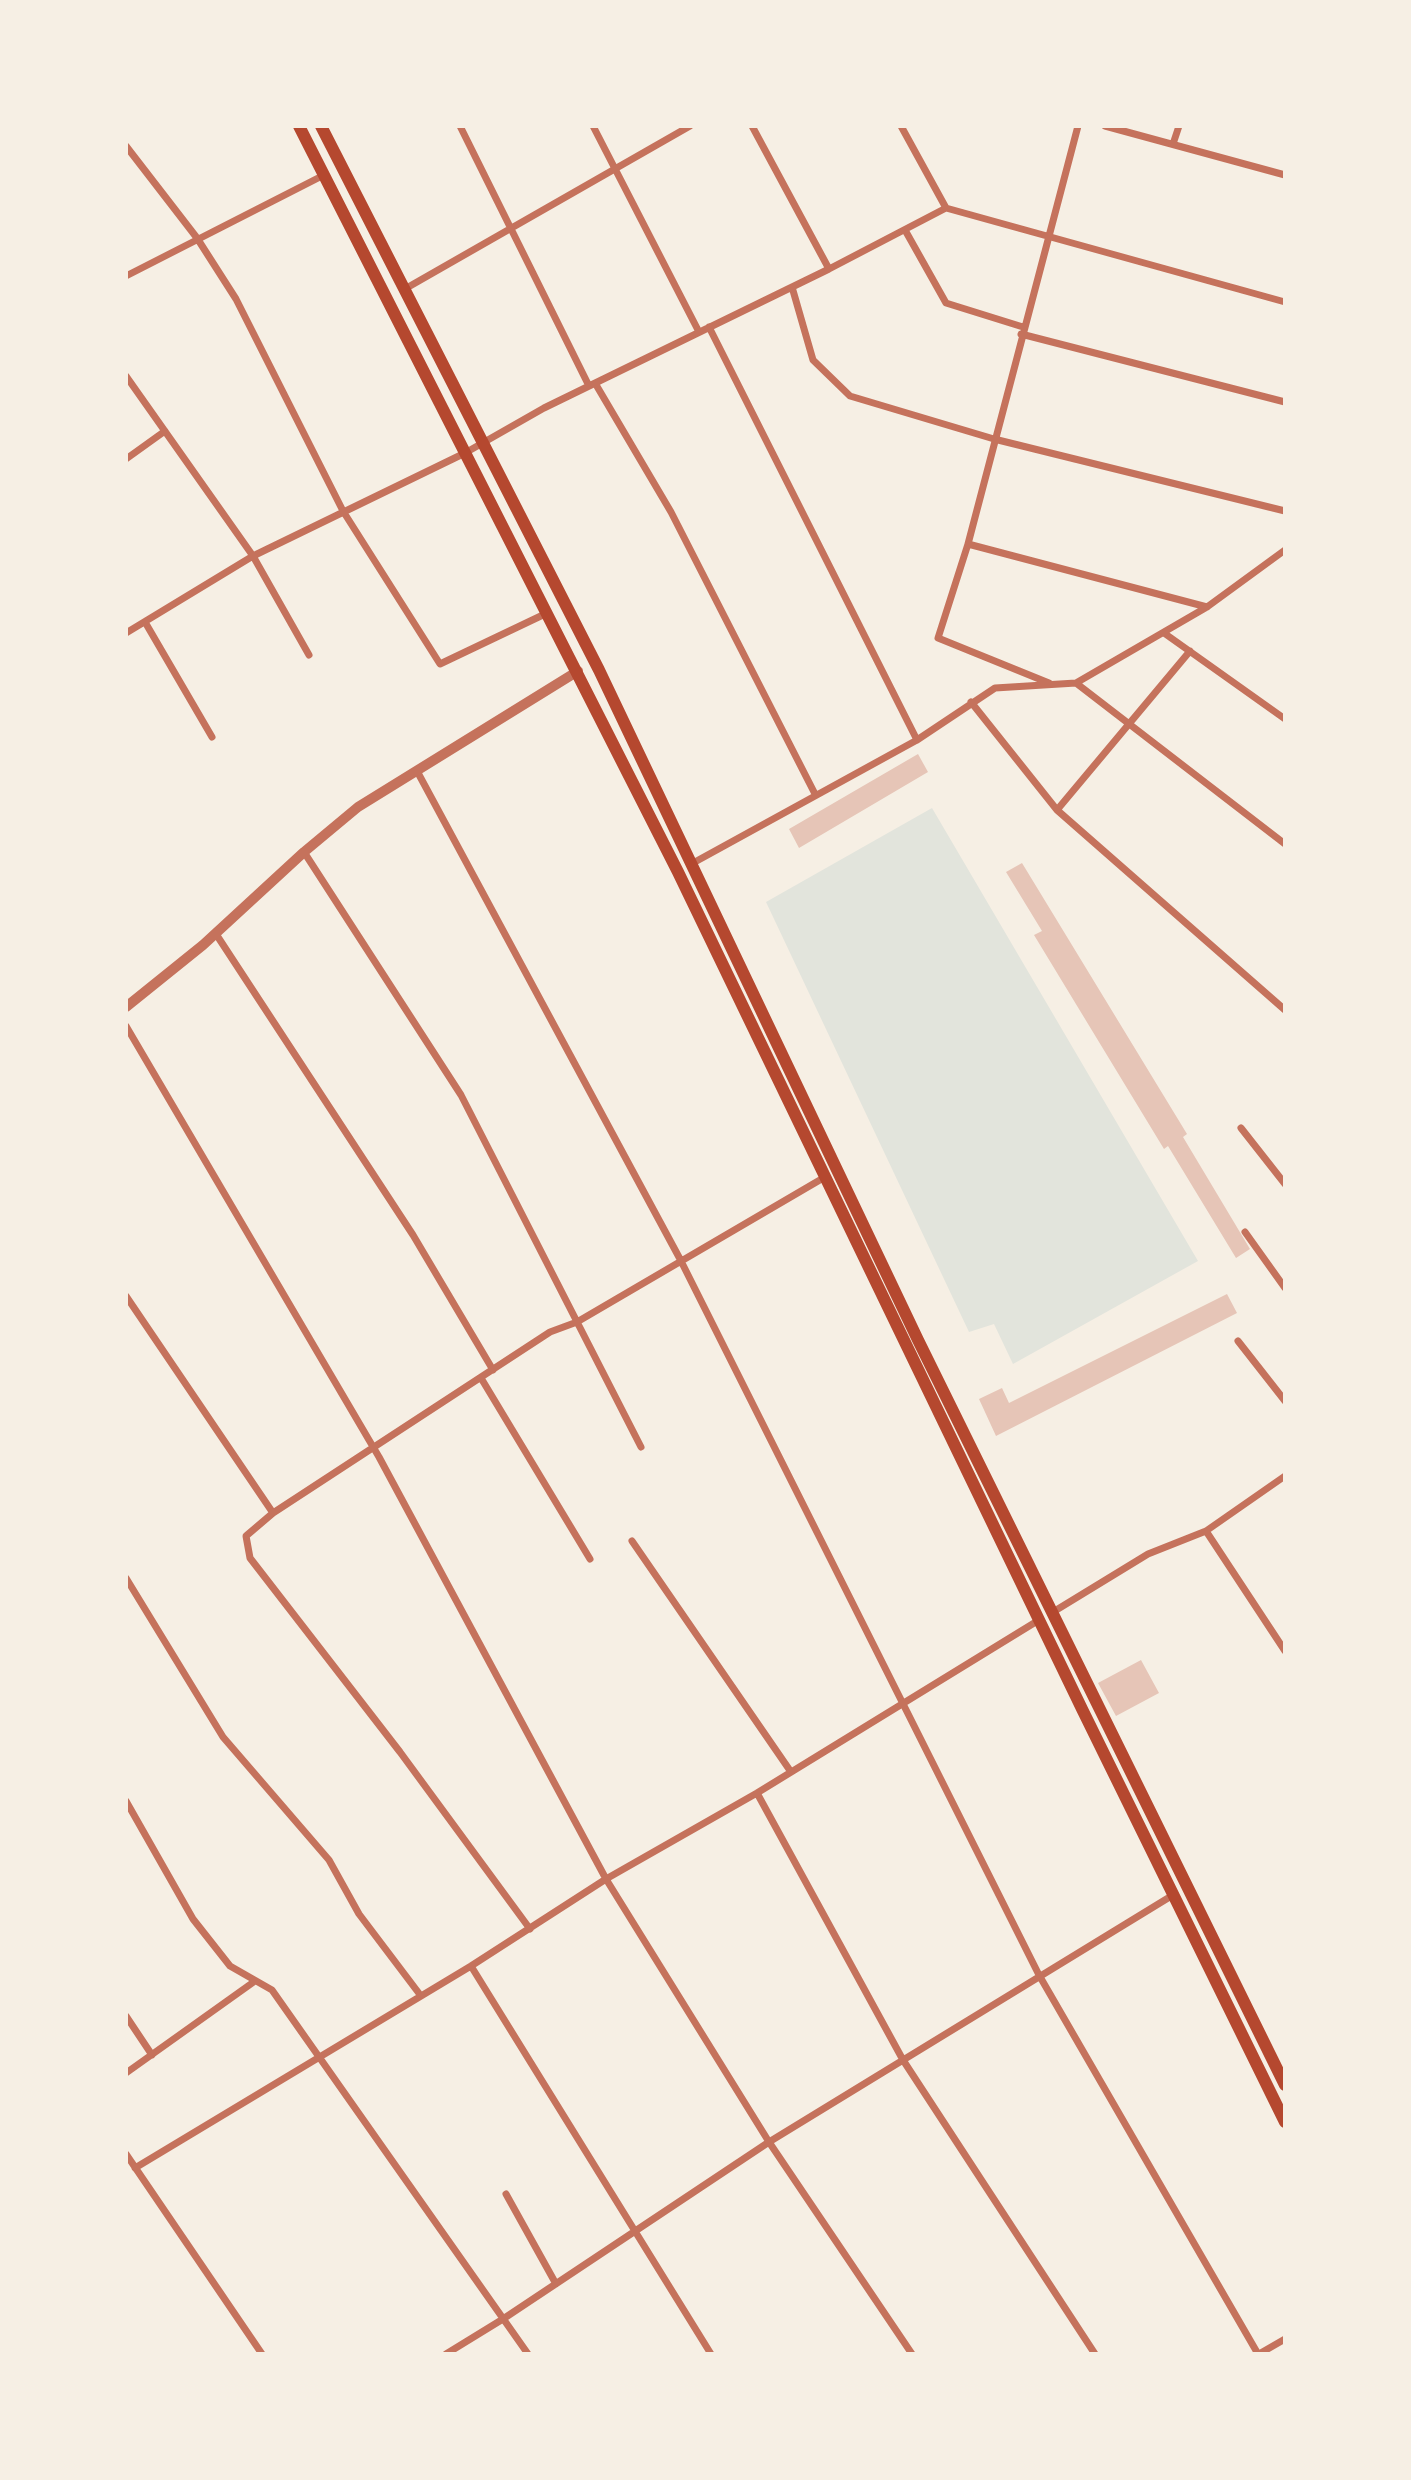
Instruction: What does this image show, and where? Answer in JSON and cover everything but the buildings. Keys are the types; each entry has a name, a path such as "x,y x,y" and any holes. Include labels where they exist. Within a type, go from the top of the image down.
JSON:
{"main road":[{"path":"299,126 545,614 579,671 1285,2122"},
{"path":"321,126 599,670 918,1340 1285,2085"}],"street":[{"path":"460,126 592,384 671,512 815,793"},
{"path":"593,126 699,332"},
{"path":"403,290 690,126"},
{"path":"752,126 829,269"},
{"path":"901,126 946,208"},
{"path":"1050,684 938,638 968,544 1078,126"},
{"path":"1105,126 1285,175"},
{"path":"1173,144 1178,126"},
{"path":"126,146 197,238 236,299 343,511 440,664 545,614"},
{"path":"126,276 324,175"},
{"path":"126,634 253,556 465,453 592,384 829,269 946,208 1285,302"},
{"path":"905,230 946,303 1022,331 1285,401"},
{"path":"792,286 813,360 850,396 994,439 1285,512"},
{"path":"709,327 917,740"},
{"path":"126,376 253,556 309,655"},
{"path":"126,458 165,431"},
{"path":"968,544 1207,607"},
{"path":"693,863 815,793 917,740 995,688 1076,683 1207,607 1283,555"},
{"path":"145,622 212,737"},
{"path":"1164,633 1285,719"},
{"path":"1057,810 1131,725 1190,651"},
{"path":"126,1007 216,934 304,852 358,807 579,671"},
{"path":"1076,683 1285,844"},
{"path":"971,702 1057,810 1285,1010"},
{"path":"417,771 680,1259 1039,1975 1259,2354 1285,2339"},
{"path":"304,852 461,1095 641,1447"},
{"path":"216,934 413,1235 493,1370"},
{"path":"126,1026 373,1447 606,1879 769,2142 912,2354"},
{"path":"1241,1128 1285,1184"},
{"path":"530,1929 400,1752 250,1558 246,1536 273,1513 550,1332 577,1322 680,1259 825,1177"},
{"path":"1245,1232 1285,1288"},
{"path":"126,1296 273,1513"},
{"path":"1238,1340 1285,1401"},
{"path":"481,1378 590,1559"},
{"path":"1053,1612 1148,1553 1206,1531 1285,1476"},
{"path":"1206,1531 1285,1651"},
{"path":"632,1541 791,1772"},
{"path":"126,1578 223,1737 329,1860 359,1914 421,1996"},
{"path":"135,2168 471,1966 606,1879 757,1793 1039,1620"},
{"path":"757,1793 902,2060 1095,2354"},
{"path":"126,1801 193,1919 230,1966 272,1990 528,2354"},
{"path":"446,2354 769,2142 1173,1895"},
{"path":"471,1966 637,2229 711,2354"},
{"path":"126,2073 255,1981"},
{"path":"126,2016 152,2054"},
{"path":"126,2154 262,2354"},
{"path":"506,2194 556,2284"}],"shaded area":[{"path":"932,808 1198,1261 1013,1364 994,1324 969,1332 766,902"}]}
